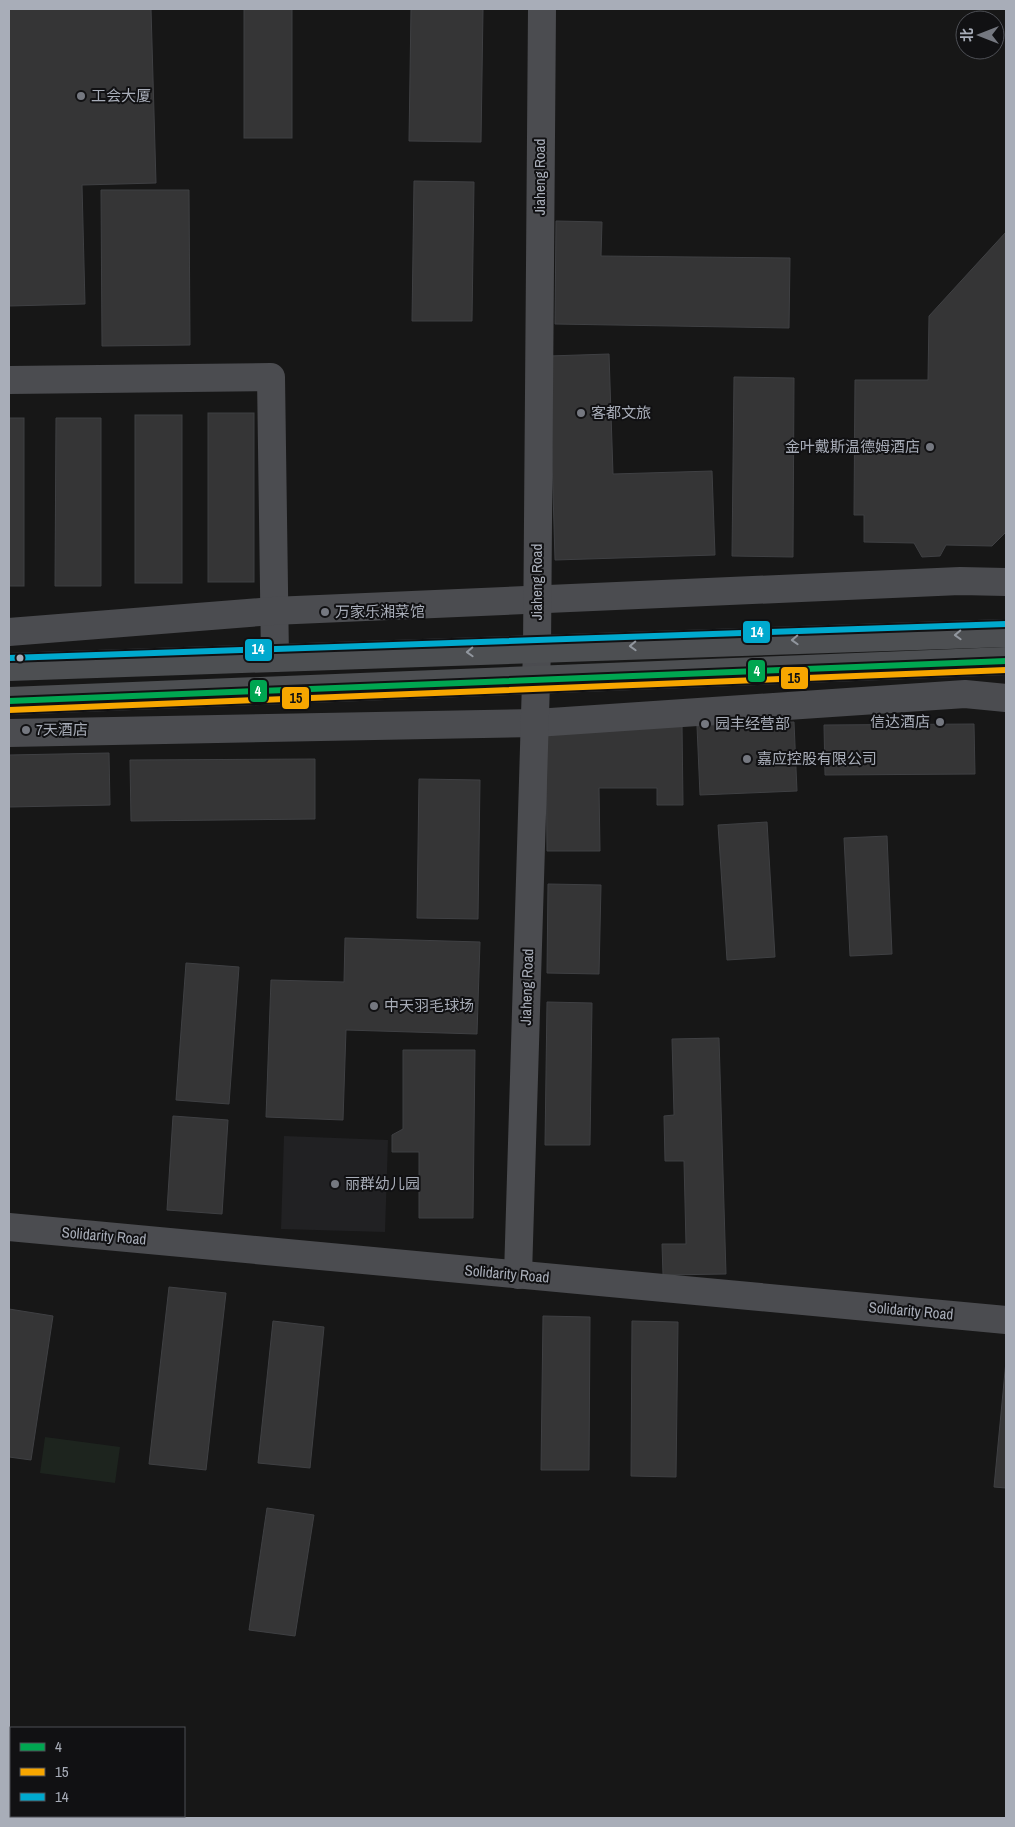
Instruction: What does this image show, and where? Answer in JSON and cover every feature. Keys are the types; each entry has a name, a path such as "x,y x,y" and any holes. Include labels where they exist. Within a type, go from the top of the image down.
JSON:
{"main road":[{"path":"9,667 1006,633"},
{"path":"9,701 1006,662"}],"street":[{"name":"Jiaheng Road","path":"518,1275 536,723 542,9"},
{"path":"9,380 271,377 275,658"},
{"path":"9,632 273,611 960,581 1006,582"},
{"path":"9,732 536,723 965,694 1006,698"},
{"name":"Solidarity Road","path":"9,1227 1006,1320"}],"shaded area":[{"name":"丽群幼儿园","path":"284,1136 388,1140 385,1232 281,1229"},
{"path":"45,1437 120,1447 115,1483 40,1473"}],"building":[{"name":"工会大厦","path":"9,9 151,9 156,183 82,185 85,304 9,306"},
{"path":"244,9 292,9 292,138 244,138"},
{"path":"411,9 483,9 481,142 409,141"},
{"path":"414,181 474,182 472,321 412,321"},
{"path":"101,190 189,190 190,345 102,346"},
{"path":"556,221 602,222 601,256 790,258 789,328 555,324"},
{"name":"金叶戴斯温德姆酒店","path":"1006,232 1006,532 992,546 946,545 940,556 922,557 914,543 864,542 864,515 854,515 855,380 928,380 929,316"},
{"name":"客都文旅","path":"609,354 613,474 712,471 715,555 555,560 549,356"},
{"path":"734,377 794,378 793,557 732,556"},
{"path":"208,413 254,413 254,582 208,582"},
{"path":"135,415 182,415 182,583 135,583"},
{"path":"9,418 24,418 24,586 9,586"},
{"path":"56,418 101,418 101,586 55,586"},
{"name":"嘉应控股有限公司","path":"794,722 797,791 700,795 697,726"},
{"path":"682,724 683,805 657,805 657,788 599,788 600,851 547,851 546,725"},
{"path":"974,724 975,774 825,775 824,725"},
{"path":"109,753 110,805 9,807 9,755"},
{"path":"315,759 315,819 131,821 130,760"},
{"path":"419,779 480,780 478,919 417,918"},
{"path":"767,822 775,957 727,960 718,825"},
{"path":"887,836 892,954 850,956 844,838"},
{"path":"548,884 601,885 599,974 547,973"},
{"name":"中天羽毛球场","path":"345,938 480,942 477,1034 346,1030 343,1120 266,1117 271,980 344,982"},
{"path":"186,963 239,967 229,1104 176,1100"},
{"path":"547,1002 592,1003 590,1145 545,1145"},
{"path":"719,1038 726,1274 663,1275 662,1244 686,1244 684,1161 665,1161 664,1116 674,1115 672,1039"},
{"path":"403,1050 475,1050 473,1218 419,1218 419,1152 392,1152 392,1135 403,1129"},
{"path":"173,1116 228,1120 222,1214 167,1210"},
{"path":"169,1287 226,1293 206,1470 149,1464"},
{"path":"9,1309 53,1316 31,1460 9,1457"},
{"path":"543,1316 590,1317 589,1470 541,1470"},
{"path":"273,1321 324,1327 310,1468 258,1463"},
{"path":"632,1321 678,1322 676,1477 631,1476"},
{"path":"1006,1361 1006,1488 994,1487"},
{"path":"267,1508 314,1515 295,1636 249,1630"}],"transit line":[{"name":"14","path":"9,658 1006,624"},
{"name":"4","path":"9,701 1006,661"},
{"name":"15","path":"9,710 1006,670"}],"place":[{"name":"工会大厦","path":"81,96"},
{"name":"客都文旅","path":"581,413"},
{"name":"金叶戴斯温德姆酒店","path":"930,447"},
{"name":"万家乐湘菜馆","path":"325,612"},
{"name":"信达酒店","path":"940,722"},
{"name":"园丰经营部","path":"705,724"},
{"name":"7天酒店","path":"26,730"},
{"name":"嘉应控股有限公司","path":"747,759"},
{"name":"中天羽毛球场","path":"374,1006"},
{"name":"丽群幼儿园","path":"335,1184"}]}
